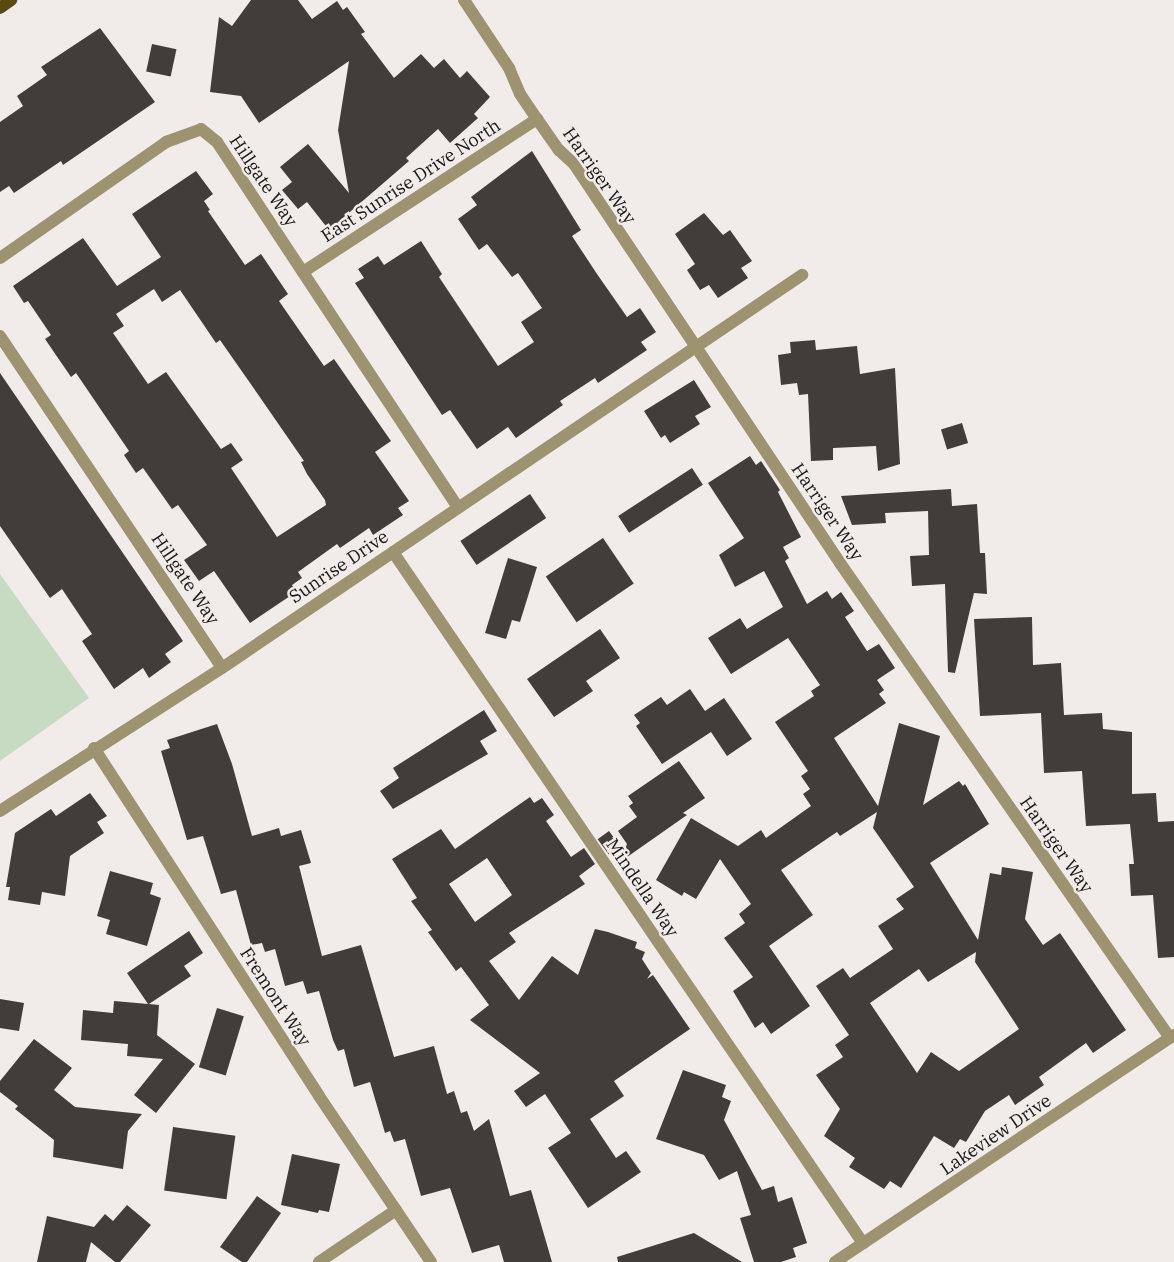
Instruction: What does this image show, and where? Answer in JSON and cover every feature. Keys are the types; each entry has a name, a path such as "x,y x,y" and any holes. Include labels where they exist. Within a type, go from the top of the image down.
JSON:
{"main road":[{"path":"0,8 12,0"}],"street":[{"name":"Harriger Way","path":"464,0 509,68 520,94 559,150 574,164 694,347 917,676 1172,1036"},
{"name":"East Sunrise Drive North","path":"302,272 538,119"},
{"name":"Hillgate Way","path":"0,258 166,142 201,129 217,142 458,507"},
{"path":"694,347 802,275"},
{"name":"Hillgate Way","path":"0,336 222,668"},
{"name":"Sunrise Drive","path":"0,811 94,748 222,668 694,347"},
{"name":"Mindella Way","path":"393,552 863,1243"},
{"name":"Fremont Way","path":"94,748 431,1262"},
{"name":"Lakeview Drive","path":"836,1262 1172,1036"},
{"path":"319,1262 396,1210"}],"green space":[{"path":"0,574 89,698 0,761"}],"building":[{"path":"251,0 298,0 312,19 337,1 343,10 347,7 365,32 361,34 394,78 421,54 434,68 444,59 460,78 467,71 490,97 474,114 478,118 450,143 438,129 406,158 409,161 329,230 307,202 298,209 282,190 292,182 280,167 308,144 349,193 338,130 349,61 259,123 241,96 210,92 219,17 232,26"},
{"path":"100,28 155,102 63,165 61,161 14,193 9,186 0,192 0,122 23,106 17,96 47,75 41,67"},
{"path":"152,44 176,49 171,77 146,71"},
{"path":"532,151 581,230 572,236 597,274 627,317 640,308 656,332 641,342 647,350 598,383 595,378 560,401 563,405 516,438 508,427 477,449 450,410 442,415 355,283 364,278 358,269 378,256 384,265 421,241 442,274 439,277 498,366 534,342 521,322 542,308 518,273 512,277 487,244 479,250 458,219 477,205 471,197"},
{"path":"196,171 213,194 204,201 210,210 208,211 245,265 261,254 288,294 279,301 324,366 334,359 391,441 375,452 409,501 398,508 403,515 373,535 369,528 340,548 337,544 298,572 302,578 292,585 296,592 250,623 214,571 199,581 184,560 207,545 178,505 172,509 143,468 136,473 124,455 129,451 76,373 71,377 45,339 51,335 28,301 24,303 13,286 83,238 117,286 161,257 132,214","holes":["154,289 162,302 180,290 216,343 220,340 304,461 301,462 307,474 325,500 326,505 277,537 231,468 243,460 231,443 221,449 166,372 148,384 113,333 124,326 116,314"]},
{"path":"704,213 723,235 730,230 752,261 741,268 748,278 718,298 709,285 700,290 687,270 695,264 675,234"},
{"path":"815,340 816,350 857,346 860,374 895,368 900,464 878,471 876,446 833,448 833,460 811,461 808,394 799,395 797,383 781,385 778,355 791,353 790,342"},
{"path":"0,373 183,641 165,654 171,662 149,678 143,668 114,689 82,641 92,634 62,589 50,598 0,526"},
{"path":"694,380 711,407 695,416 700,424 670,443 665,435 661,438 644,411"},
{"path":"962,423 968,443 947,450 941,429"},
{"path":"750,456 756,465 761,461 780,490 778,492 801,537 783,547 789,558 785,561 807,604 827,591 832,599 841,592 854,611 845,617 867,651 879,644 895,668 877,680 884,690 879,694 886,703 834,738 878,806 899,723 940,736 923,805 959,781 963,786 965,784 989,824 930,863 978,940 990,873 1001,875 1002,867 1033,872 1025,919 1043,945 1060,933 1126,1030 1093,1053 1086,1043 1039,1077 1044,1085 1015,1105 1009,1095 985,1111 966,1142 960,1139 954,1148 934,1136 901,1188 890,1181 884,1189 849,1167 855,1158 824,1136 840,1109 816,1075 843,1057 835,1045 849,1035 816,986 843,968 850,978 893,949 878,926 904,909 896,899 914,887 873,828 877,812 840,836 837,832 781,870 813,915 769,946 810,1006 771,1034 763,1022 755,1028 733,991 753,977 724,938 745,923 739,914 751,904 720,859 696,899 684,892 682,896 656,880 691,818 738,846 761,830 766,838 811,806 803,794 810,789 801,776 808,771 775,722 814,696 811,691 820,685 788,638 731,674 708,638 740,618 747,629 783,607 764,571 735,587 719,555 744,538 708,483","holes":["976,952 975,962 1019,1029 959,1071 931,1052 917,1073 870,1003 919,969 928,982"]},
{"path":"692,468 703,485 629,533 618,516"},
{"path":"951,489 952,506 977,504 980,553 985,553 987,594 974,593 955,673 948,672 945,584 912,586 910,556 929,555 928,511 885,513 886,523 852,525 841,496"},
{"path":"530,494 546,518 477,565 460,541"},
{"path":"603,538 634,584 577,622 546,577"},
{"path":"508,558 537,567 520,622 512,620 506,639 485,633"},
{"path":"1032,617 1033,665 1061,663 1064,715 1102,713 1103,729 1132,732 1132,794 1156,793 1158,822 1174,821 1174,957 1158,958 1153,895 1131,896 1129,864 1134,864 1130,824 1086,826 1082,771 1044,773 1041,713 980,716 974,619"},
{"path":"600,629 620,658 586,681 593,691 554,717 527,679"},
{"path":"690,689 705,711 724,698 752,739 727,756 711,732 662,764 636,726 640,723 634,715 661,697 667,705"},
{"path":"484,710 497,731 480,741 488,754 393,809 380,791 399,778 393,768"},
{"path":"217,724 232,764 252,836 279,828 281,836 301,830 311,863 299,866 322,956 361,945 394,1057 434,1046 447,1094 454,1091 461,1113 467,1111 474,1131 489,1119 510,1196 531,1190 552,1262 504,1262 499,1245 472,1253 450,1188 421,1196 405,1139 394,1142 390,1131 385,1133 370,1082 354,1087 344,1049 338,1051 333,1040 319,991 307,994 303,981 285,986 275,949 265,952 262,943 251,945 236,890 221,894 203,836 187,840 161,751 170,748 167,740"},
{"path":"679,761 705,798 683,813 687,815 620,862 627,844 618,831 637,817 629,806 633,803 628,796"},
{"path":"90,793 107,816 97,822 104,833 70,856 65,896 42,892 40,905 8,900 10,887 6,887 15,833 51,809 56,816"},
{"path":"530,797 534,803 542,798 554,815 546,821 571,857 584,848 595,864 579,876 585,884 509,933 516,942 489,961 519,1000 552,956 578,975 595,929 608,932 637,942 635,948 645,952 642,959 651,973 647,979 653,975 690,1029 614,1081 624,1096 590,1119 616,1158 626,1151 641,1172 588,1208 548,1148 571,1133 545,1094 526,1107 514,1091 540,1073 470,1020 489,1005 461,967 456,971 428,932 432,930 411,901 417,898 392,859 441,829 455,849","holes":["487,858 512,895 475,922 449,884"]},
{"path":"609,831 620,846 609,855 598,839"},
{"path":"110,871 153,883 150,894 161,898 147,946 106,934 110,920 97,916"},
{"path":"189,931 203,953 184,966 191,976 149,1004 159,1005 157,1035 195,1064 156,1113 134,1095 163,1059 127,1056 128,1044 81,1040 83,1010 113,1013 114,1001 148,1004 127,973"},
{"path":"0,999 24,1003 19,1031 0,1028"},
{"path":"217,1008 244,1016 226,1075 199,1067"},
{"path":"34,1039 72,1068 54,1090 75,1107 142,1114 128,1131 123,1169 53,1157 54,1140 15,1109 18,1106 0,1092 0,1081"},
{"path":"683,1070 726,1085 722,1097 731,1101 724,1120 762,1190 774,1186 778,1202 792,1197 807,1243 793,1248 796,1257 781,1262 754,1262 740,1218 751,1215 737,1171 719,1180 704,1155 656,1139"},
{"path":"173,1127 235,1136 226,1199 164,1190"},
{"path":"292,1154 340,1164 329,1212 319,1210 318,1213 281,1205"},
{"path":"257,1196 281,1213 247,1262 242,1262 220,1247"},
{"path":"127,1205 151,1225 120,1262 115,1262 91,1242 86,1262 37,1262 47,1216 94,1227 105,1214 113,1221"},
{"path":"694,1233 742,1262 618,1262 617,1257"}]}
